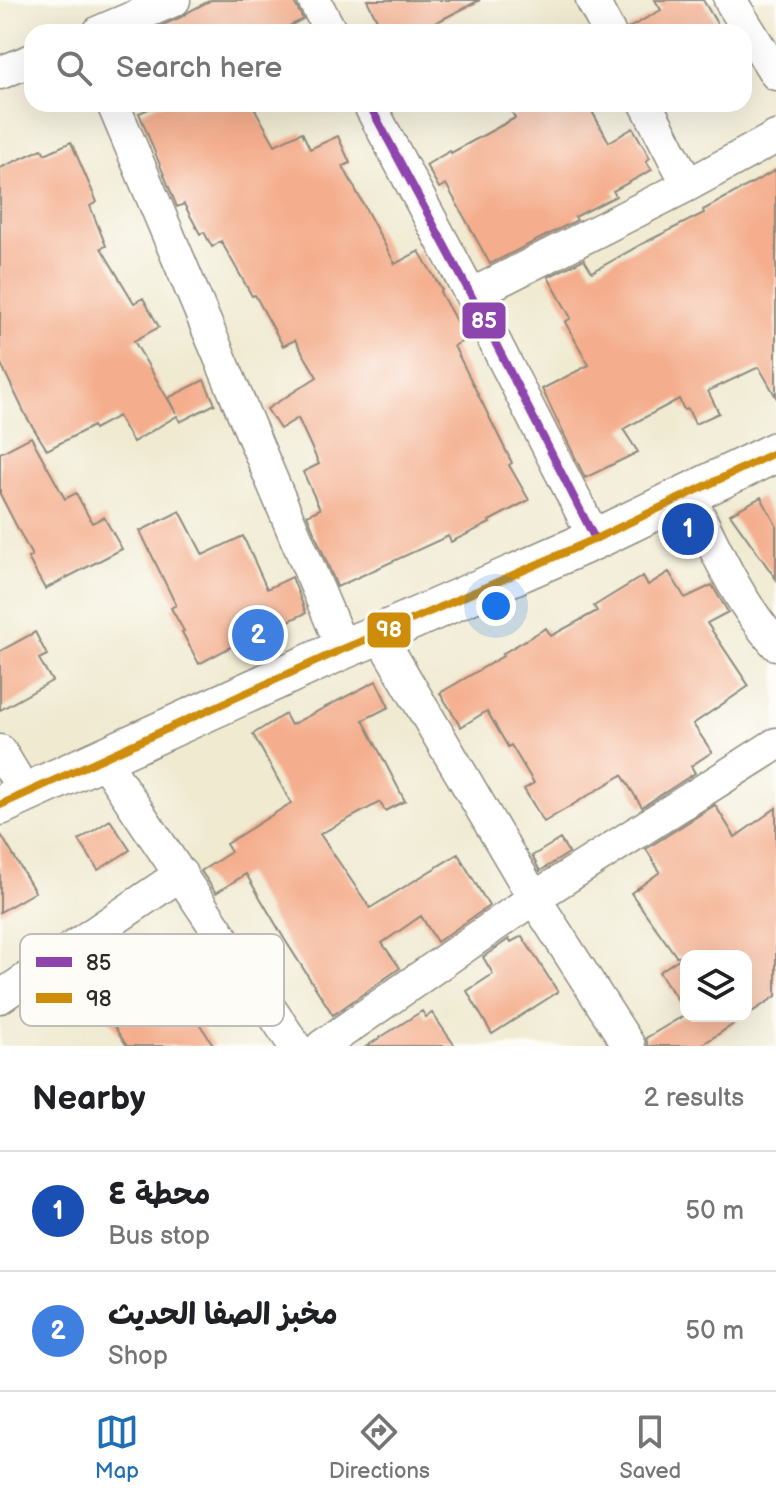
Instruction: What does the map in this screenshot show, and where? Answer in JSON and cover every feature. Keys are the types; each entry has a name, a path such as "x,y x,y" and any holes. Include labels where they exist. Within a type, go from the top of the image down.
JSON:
{"street":[{"path":"118,24 174,0"},
{"path":"314,0 327,24"},
{"path":"592,0 605,24"},
{"path":"730,0 745,24"},
{"path":"752,35 776,74"},
{"path":"0,73 24,63"},
{"path":"116,112 343,649"},
{"path":"373,112 595,539"},
{"path":"650,112 688,185"},
{"path":"471,295 776,137"},
{"path":"0,751 13,798 595,539 776,452"},
{"path":"689,495 736,587 758,624 776,644"},
{"path":"379,634 534,898 629,1046"},
{"path":"322,1046 534,898 776,744"},
{"path":"102,758 221,934"},
{"path":"93,934 181,874"},
{"path":"0,997 20,983"},
{"path":"282,1026 295,1046"}],"building":[{"path":"211,0 293,0 303,19 293,24 165,24"},
{"path":"367,0 480,0 433,24 379,24"},
{"path":"655,0 703,0 717,24 636,24 661,10"},
{"path":"256,112 275,145 302,132 310,149 338,136 350,163 343,166 395,264 419,251 442,290 440,292 466,339 454,346 512,463 509,465 529,500 451,542 448,536 337,587 307,515 320,509 303,472 319,464 298,418 280,429 267,409 317,377 295,340 283,346 221,241 212,247 204,232 200,234 184,204 177,207 139,113"},
{"path":"512,112 592,112 609,142 633,128 650,158 646,161 652,170 613,191 616,196 575,217 577,220 490,264 446,184 439,188 426,165 515,118"},
{"path":"71,142 97,202 90,206 106,246 101,248 134,303 143,298 159,327 134,341 176,413 168,398 204,380 215,404 180,422 177,416 133,442 118,416 47,450 26,416 0,362 0,168 42,149 45,154"},
{"path":"776,170 776,397 759,367 708,391 719,413 695,424 679,399 623,429 638,452 585,478 542,389 589,365 565,322 571,318 548,277 584,259 592,272 704,213 703,210"},
{"path":"31,437 65,499 76,493 92,523 104,517 122,549 45,589 0,494 0,453"},
{"path":"761,497 776,525 776,579 730,514"},
{"path":"180,511 203,555 243,536 267,589 292,577 306,613 249,637 199,664 171,608 176,605 140,531"},
{"path":"669,572 685,598 712,585 728,612 707,623 749,686 693,724 712,752 691,766 695,773 642,807 622,775 544,822 524,789 534,783 487,711 461,727 440,693 546,628 551,636 597,611 594,606 643,576 648,585"},
{"path":"35,632 47,655 39,659 52,681 0,710 0,651"},
{"path":"376,681 389,707 363,720 405,801 385,811 380,802 320,834 370,908 458,854 489,906 437,942 421,916 382,943 400,968 333,1015 246,874 216,893 201,871 231,852 226,844 291,803 253,734 285,714 291,725"},
{"path":"715,805 735,837 776,808 776,996 752,1012 752,950 680,950 680,956 676,956 631,893 660,872 646,849"},
{"path":"110,820 130,850 98,870 79,840"},
{"path":"0,833 35,892 0,912"},
{"path":"560,839 569,853 540,871 532,856"},
{"path":"522,936 558,992 492,1034 467,991 493,974 483,957 509,939 511,942"},
{"path":"680,958 680,1003 659,972"},
{"path":"422,1011 426,1017 432,1013 455,1046 367,1046"},
{"path":"680,1018 680,1022 737,1022 700,1046 648,1046 646,1038"},
{"path":"114,1026 201,1026 214,1046 127,1046"}],"transit line":[{"name":"85","path":"373,112 595,539"},
{"name":"98","path":"0,805 343,649 595,539 776,452"}],"place":[{"name":"محطة ٤","path":"688,529"},
{"name":"مخبز الصفا الحديث","path":"258,635"}]}
